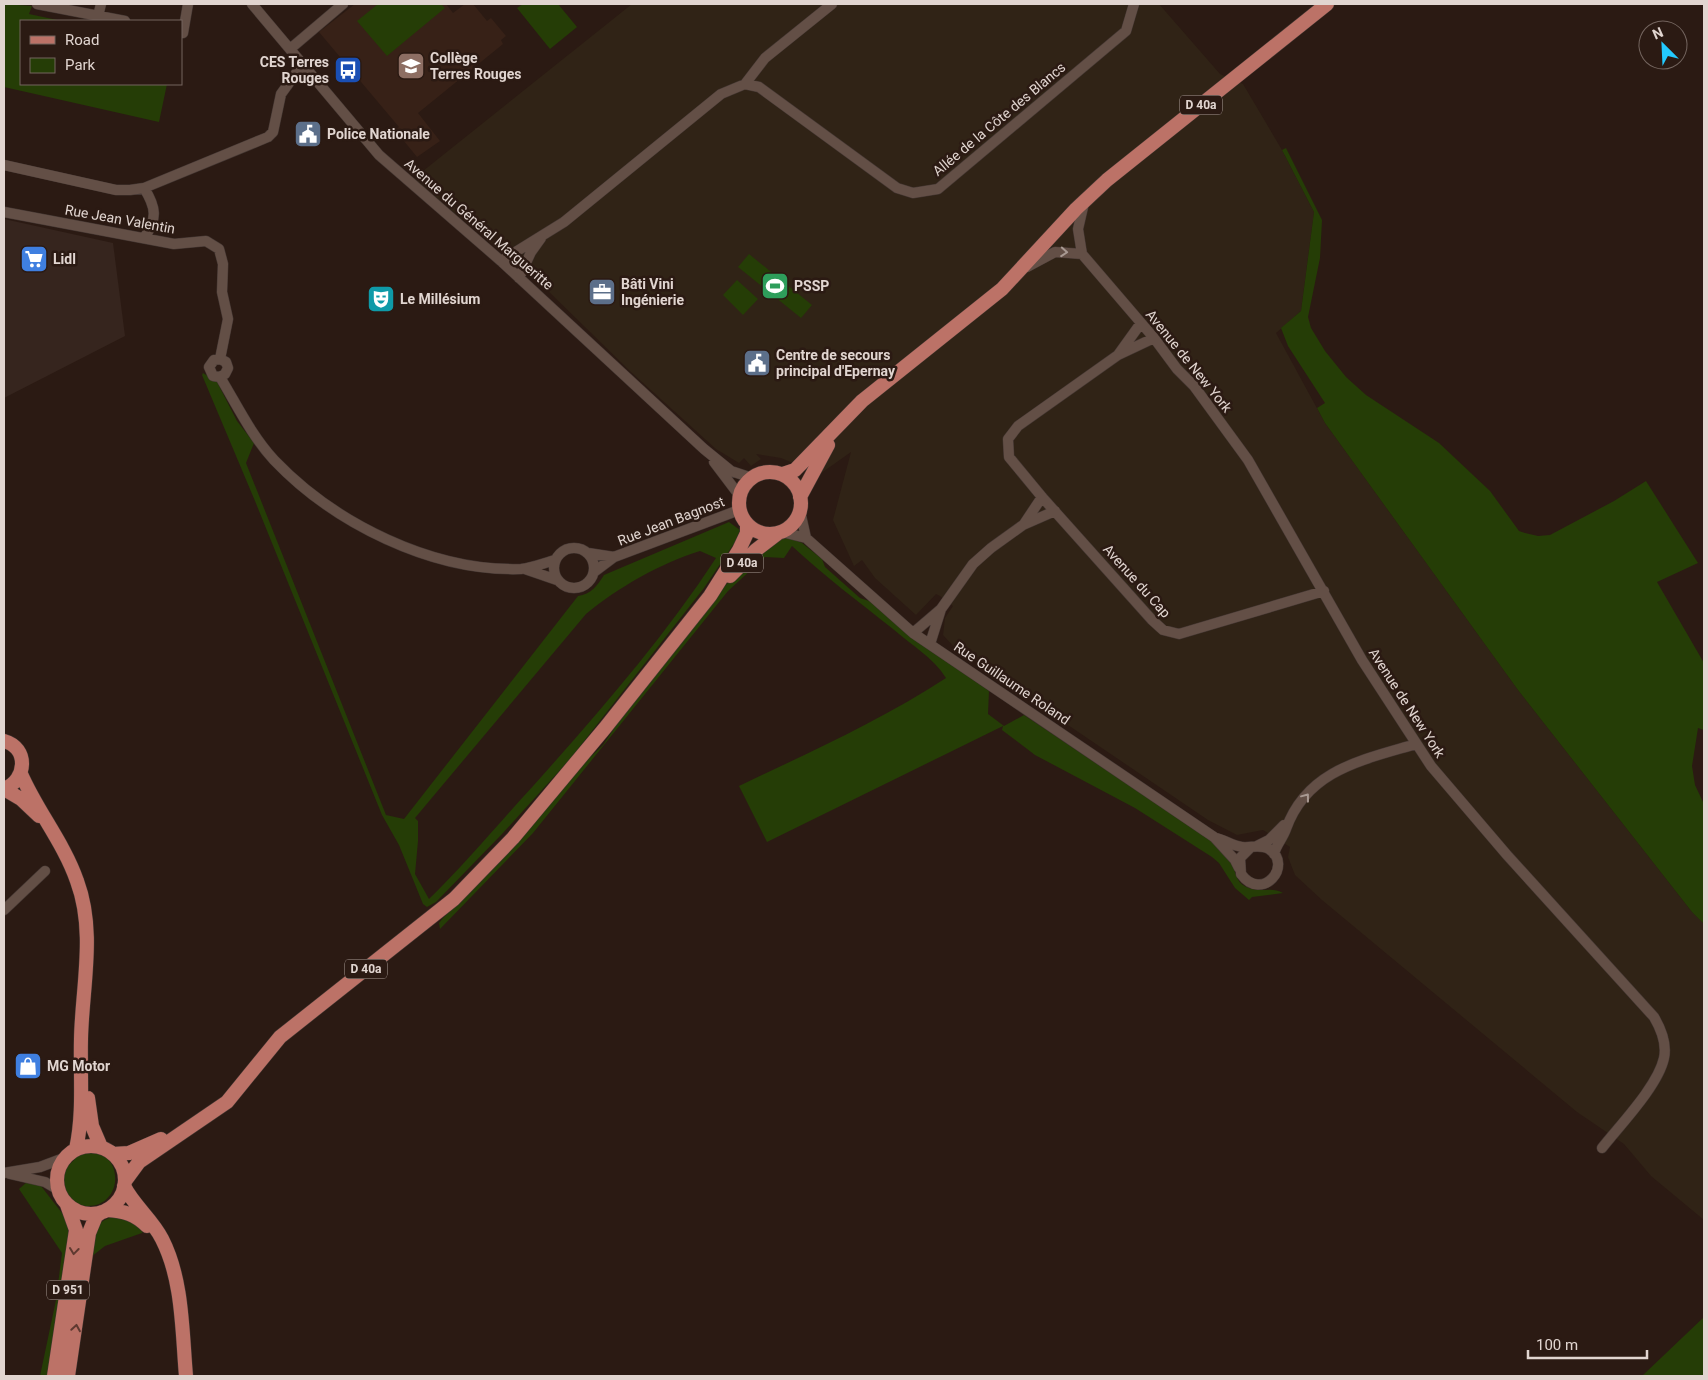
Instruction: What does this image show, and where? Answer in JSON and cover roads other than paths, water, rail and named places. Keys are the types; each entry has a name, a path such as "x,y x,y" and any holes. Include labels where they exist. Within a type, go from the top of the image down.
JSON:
{"main road":[{"name":"D 40a","path":"783,474 795,470 837,429 862,401 982,307 1020,271 1085,200 1107,180 1328,4"},
{"name":"D 40a","path":"800,497 837,429"},
{"path":"766,472 783,474 796,486 800,497 800,511 791,527 780,533 759,533 747,525 739,510 739,495 742,488 752,478 766,472"},
{"name":"D 40a","path":"710,596 739,550 747,533 747,525"},
{"name":"D 40a","path":"125,1183 139,1162 227,1102 284,1033 429,919 472,880 541,805 710,596 756,550 780,533"},
{"path":"5,737 19,751 22,759 21,774 78,881 84,906 86,963 80,1061 81,1109 76,1149"},
{"path":"4,789 11,786 21,774"},
{"path":"4,789 21,800 48,825"},
{"path":"80,1061 92,1126 107,1150 122,1166 128,1194 154,1225 162,1239 175,1273 186,1376"},
{"name":"D 40a","path":"107,1150 129,1153 196,1124"},
{"path":"107,1150 92,1145 76,1149 64,1158 56,1178 57,1189 67,1205 83,1213 104,1211 127,1212 137,1216 162,1239"},
{"path":"104,1211 119,1200 125,1183"},
{"name":"D 951","path":"54,1376 76,1230 67,1205"},
{"name":"D 951","path":"68,1376 89,1233 96,1216 104,1211"}],"street":[{"path":"36,4 55,6 120,20"},
{"path":"98,16 101,4"},
{"path":"182,33 188,4"},
{"name":"Avenue du Général Margueritte","path":"252,4 379,155 520,278 704,449 731,471 752,478"},
{"path":"290,49 343,4"},
{"path":"501,261 564,222 721,94 746,84 765,58 832,4"},
{"name":"Allée de la Côte des Blancs","path":"746,84 759,88 897,188 913,193 925,193 938,189 1126,31 1134,4"},
{"path":"4,165 116,190 144,188 268,137 273,132 281,94 302,65"},
{"path":"144,188 152,201 156,214 151,228 144,238"},
{"path":"1020,271 1055,252 1082,254 1078,229 1085,200"},
{"name":"Rue Jean Valentin","path":"4,212 174,244 206,241 219,249 223,264 222,292 228,319"},
{"path":"520,278 531,252 544,235"},
{"name":"Avenue de New York","path":"1082,254 1154,338 1176,369 1194,386 1248,460 1362,660 1431,766 1651,1012 1658,1024 1665,1048 1664,1059 1656,1078 1602,1148"},
{"name":"Rue Jean Bagnost","path":"228,319 220,359 226,362 228,368 225,374 220,377 245,422 273,459 301,486 334,512 369,532 456,562 494,568 524,569 557,580 568,588 582,587 592,578 594,572 614,557 739,510"},
{"path":"1118,355 1141,323"},
{"path":"1118,355 1154,338"},
{"name":"Avenue du Cap","path":"1118,355 1012,432 1007,445 1010,457 1042,497 1152,620 1170,633 1179,634 1324,591"},
{"name":"Avenue du Général Margueritte","path":"704,449 739,495"},
{"path":"1023,525 1042,497"},
{"path":"780,533 806,538 800,511"},
{"path":"930,644 942,609 973,564 991,548 1023,525 1055,511"},
{"name":"Rue Guillaume Roland","path":"806,538 913,633 1214,837 1228,851 1239,868"},
{"name":"Rue Jean Bagnost","path":"524,569 555,560 558,555 570,548 576,547 588,553 614,557"},
{"path":"588,553 594,565 594,572"},
{"path":"555,560 554,574 557,580"},
{"path":"913,633 942,609"},
{"path":"1287,822 1274,854 1278,870 1274,878 1267,883 1257,885 1245,880 1239,868 1240,858 1254,847 1269,840 1287,822 1310,791 1326,777 1346,765 1416,744"},
{"name":"Rue Guillaume Roland","path":"1214,837 1233,845 1254,847"},
{"path":"1254,847 1264,846 1274,854"},
{"path":"4,910 45,871"},
{"path":"4,1173 40,1167 64,1158"},
{"path":"4,1173 34,1179 57,1189"}],"place":[{"name":"Collège Terres Rouges","path":"411,66"},
{"name":"CES Terres Rouges","path":"348,70"},
{"name":"Police Nationale","path":"308,134"},
{"name":"Lidl","path":"34,259"},
{"name":"PSSP","path":"775,286"},
{"name":"Bâti Vini Ingénierie","path":"602,292"},
{"name":"Le Millésium","path":"381,299"},
{"name":"Centre de secours principal d'Epernay","path":"757,363"},
{"name":"MG Motor","path":"28,1066"}]}
